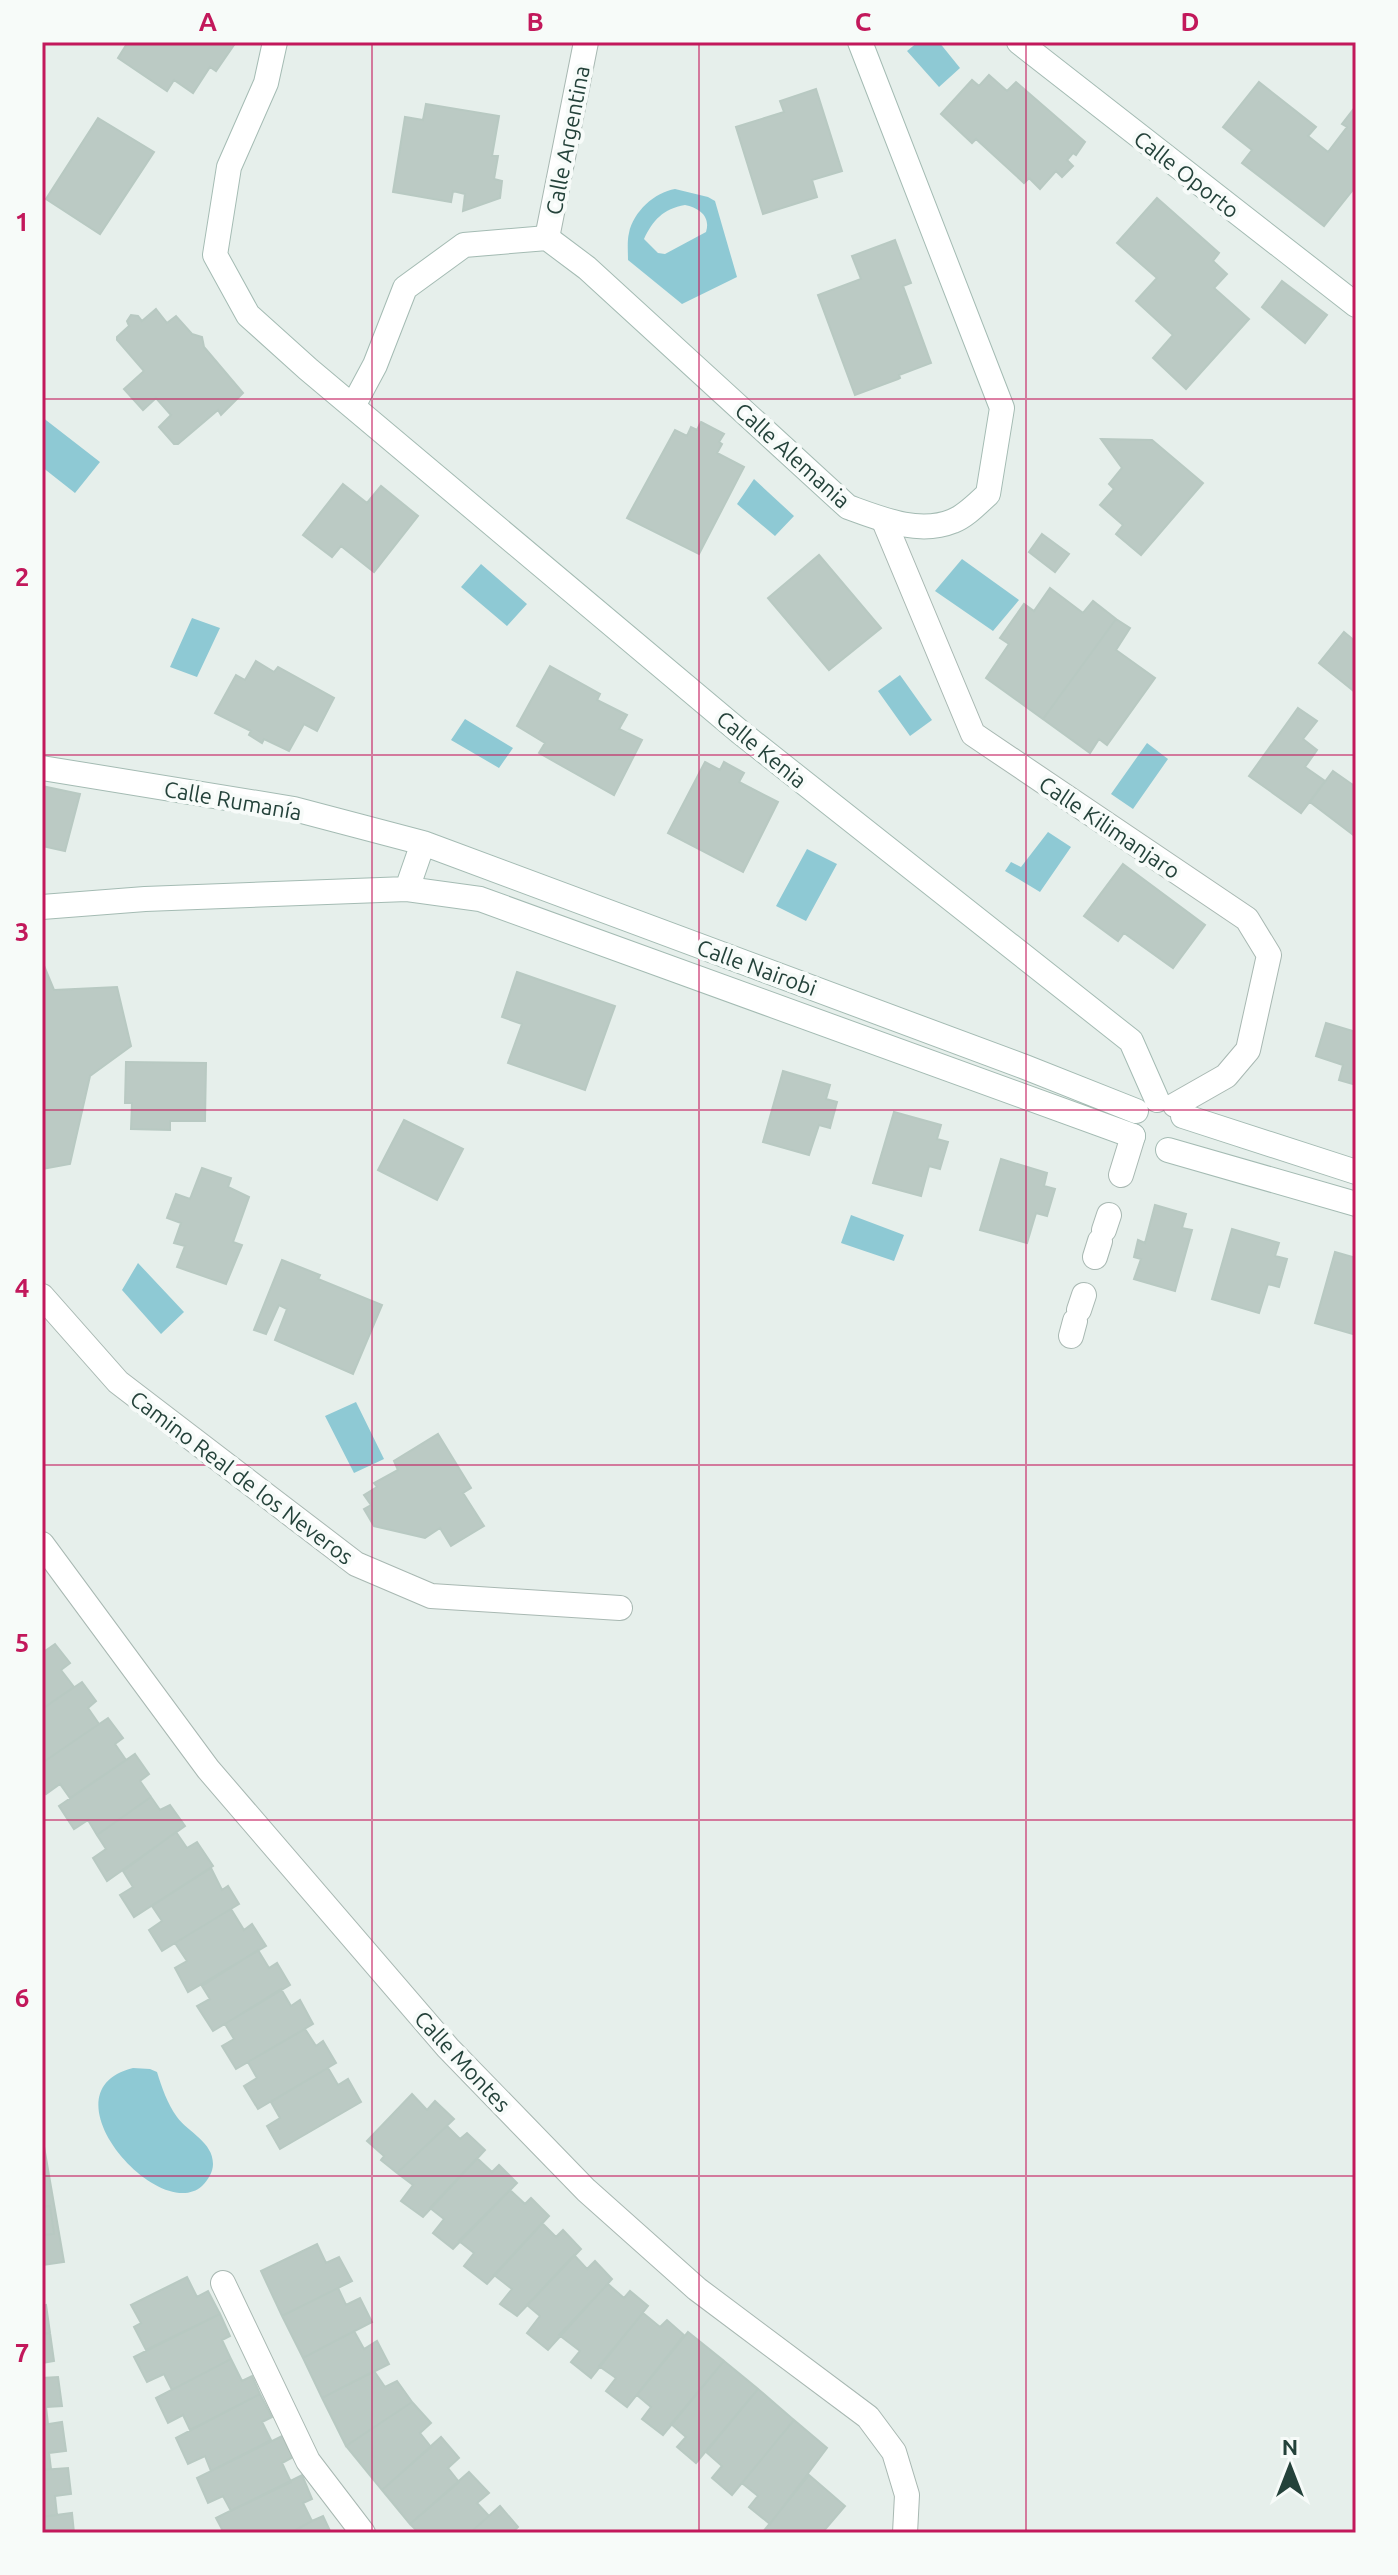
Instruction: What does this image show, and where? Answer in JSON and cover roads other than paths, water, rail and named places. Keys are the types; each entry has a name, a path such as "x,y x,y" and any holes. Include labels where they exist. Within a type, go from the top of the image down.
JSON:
{"street":[{"path":"275,42 266,83 229,167 215,255 248,315 353,406 375,365 405,288 464,245 547,238"},
{"name":"Calle Argentina","path":"547,238 586,42"},
{"name":"Calle Alemania","path":"547,238 587,268 848,507 884,521 929,528 955,521 988,494 1002,408 860,42"},
{"name":"Calle Oporto","path":"1019,42 1355,304"},
{"name":"Calle Kenia","path":"353,406 740,732 1131,1041 1163,1108"},
{"name":"Calle Kilimanjaro","path":"884,521 973,734 1247,919 1269,955 1248,1050 1226,1076 1163,1108"},
{"name":"Calle Rumanía","path":"42,768 294,809 423,843"},
{"path":"407,889 423,843"},
{"name":"Calle Nairobi","path":"423,843 1010,1062 1163,1108 1356,1172"},
{"name":"Calle Nairobi","path":"42,907 145,899 407,889 480,899 1133,1136"},
{"path":"1096,1256 1133,1136 1132,1128 1163,1108 1184,1132 1181,1139 1168,1150"},
{"path":"1133,1136 1152,1152 1168,1150 1356,1204"},
{"name":"Camino Real de los Neveros","path":"42,1296 118,1382 356,1564 431,1596 620,1608"},
{"name":"Calle Montes","path":"42,1544 208,1769 448,2048 586,2190 686,2279 868,2417 894,2452 907,2495 905,2533"},
{"path":"223,2283 308,2461 363,2533"}],"water":[{"path":"918,42 939,42 960,68 939,87 907,51"},
{"path":"675,189 715,201 737,277 682,304 628,260 631,225 646,204","holes":["690,206 705,217 706,232 665,254 658,253 644,239 651,226 671,209"]},
{"path":"42,417 100,462 75,493 42,467"},
{"path":"754,479 794,516 775,536 737,504"},
{"path":"962,559 1019,600 993,631 935,591"},
{"path":"481,564 527,604 507,626 461,587"},
{"path":"192,618 220,628 197,677 170,667"},
{"path":"900,675 932,720 910,736 878,691"},
{"path":"465,719 513,748 499,768 451,740"},
{"path":"1147,743 1168,759 1133,809 1111,794"},
{"path":"1048,832 1071,847 1040,892 1005,871 1011,862 1021,867"},
{"path":"807,849 837,864 806,921 776,906"},
{"path":"851,1215 904,1235 894,1261 841,1243"},
{"path":"138,1263 184,1312 161,1334 122,1290"},
{"path":"356,1402 384,1459 354,1473 325,1416"},
{"path":"133,2068 157,2072 177,2117 209,2150 213,2167 202,2186 183,2193 160,2187 137,2172 116,2150 103,2126 98,2102 108,2081"}]}
